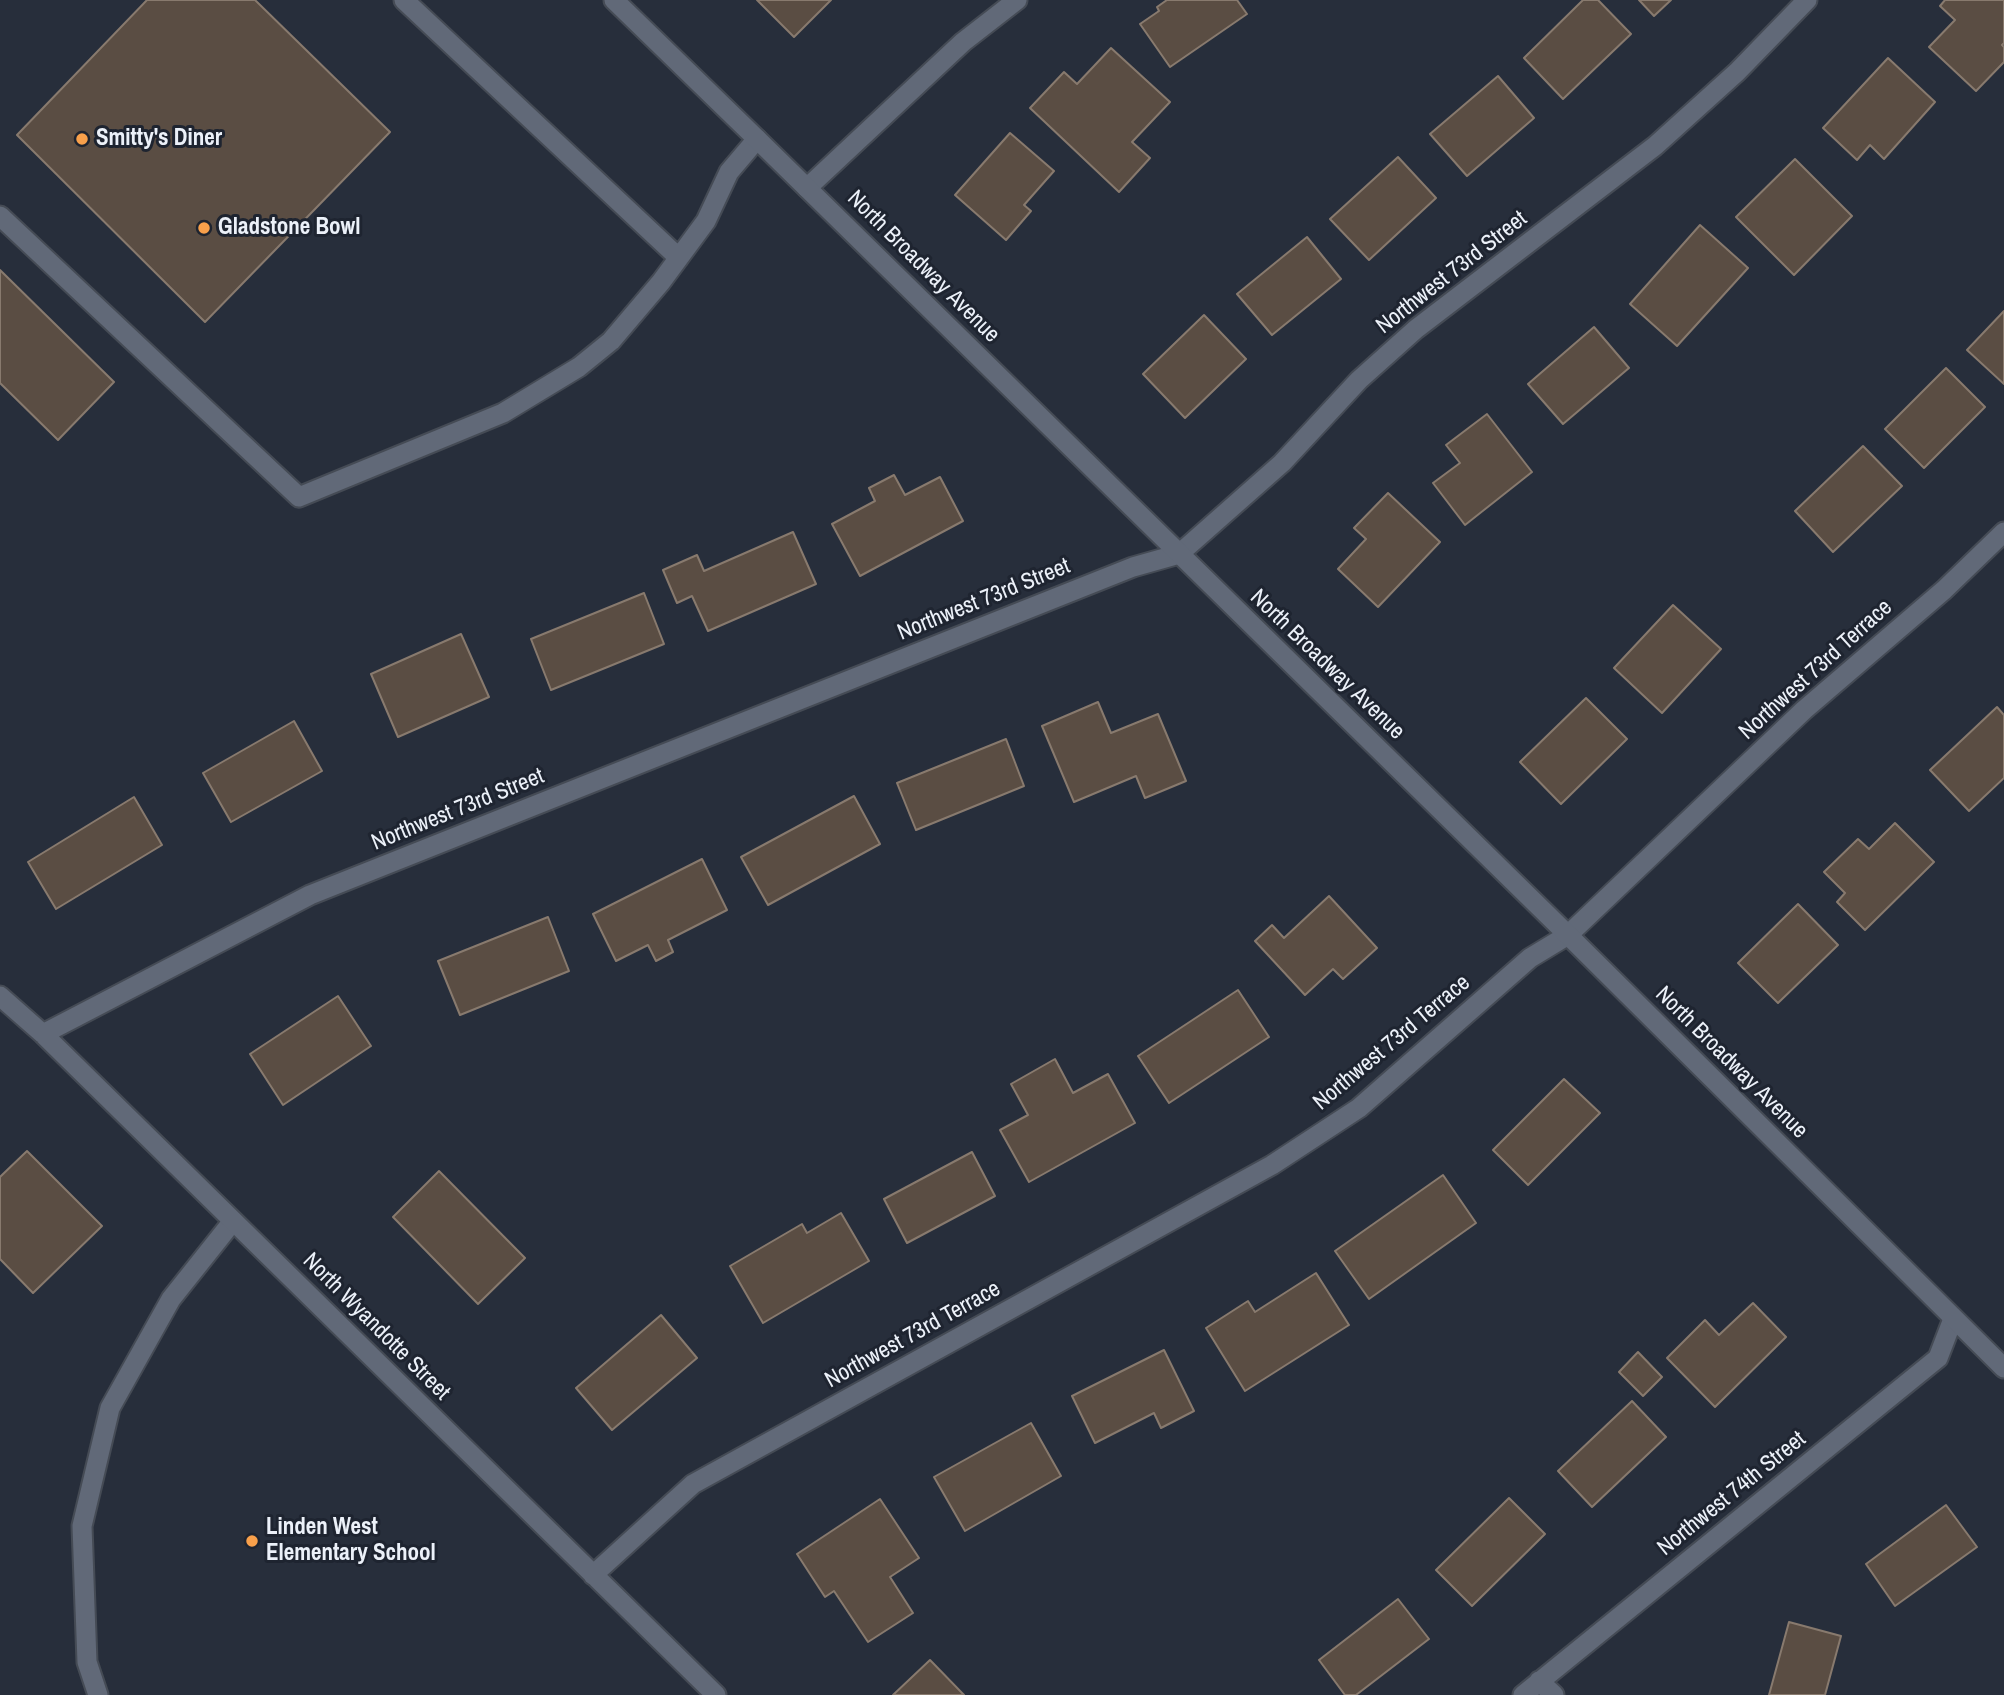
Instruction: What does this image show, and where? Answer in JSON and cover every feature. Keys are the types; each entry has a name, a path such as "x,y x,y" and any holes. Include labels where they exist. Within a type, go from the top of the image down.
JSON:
{"street":[{"path":"404,0 678,258"},
{"name":"North Broadway Avenue","path":"614,0 1568,935 2004,1368"},
{"path":"807,188 963,42 1017,0"},
{"name":"Northwest 73rd Street","path":"43,1034 310,895 1133,567 1179,554 1282,463 1359,380 1416,330 1655,146 1737,72 1807,0"},
{"path":"0,216 299,497 503,413 579,367 611,341 662,282 706,221 729,172 757,139"},
{"name":"Northwest 73rd Terrace","path":"593,1576 693,1484 1272,1166 1359,1108 1530,958 1568,935 1804,710 1944,590 2004,532"},
{"name":"North Wyandotte Street","path":"0,996 43,1034 716,1695"},
{"path":"99,1695 87,1662 82,1526 110,1408 171,1299 233,1221"},
{"name":"Northwest 74th Street","path":"1523,1695 1938,1358 1953,1318"},
{"path":"1539,1681 1554,1695"}],"building":[{"name":"Gladstone Bowl","path":"147,0 255,0 390,132 205,322 17,135"},
{"path":"757,0 831,0 794,37"},
{"path":"1167,0 1237,0 1247,14 1170,67 1140,24 1159,11 1157,7"},
{"path":"1583,0 1598,0 1631,34 1563,99 1524,58"},
{"path":"1639,0 1671,0 1654,16"},
{"path":"1945,0 2004,0 2004,62 1976,91 1929,47 1955,20 1940,6"},
{"path":"1111,48 1170,102 1132,142 1150,158 1119,192 1030,108 1064,72 1077,84"},
{"path":"1888,58 1935,102 1884,159 1870,145 1857,160 1823,128"},
{"path":"1498,76 1534,118 1467,176 1430,134"},
{"path":"1010,133 1054,171 1024,205 1031,211 1006,240 955,195"},
{"path":"1398,157 1436,198 1369,260 1330,219"},
{"path":"1795,159 1852,216 1794,275 1736,217"},
{"path":"1700,225 1748,268 1677,346 1630,304"},
{"path":"1307,237 1341,279 1272,335 1237,294"},
{"path":"0,270 114,382 58,440 0,383"},
{"path":"2004,311 2004,384 1967,350"},
{"path":"1204,315 1246,359 1185,418 1143,374"},
{"path":"1594,327 1629,368 1563,424 1528,384"},
{"path":"1946,368 1985,407 1924,468 1885,429"},
{"path":"1487,414 1532,472 1465,525 1433,483 1460,463 1446,445"},
{"path":"1863,446 1902,486 1833,552 1795,511"},
{"path":"894,475 905,495 940,477 963,521 860,576 832,524 875,501 869,488"},
{"path":"1388,493 1440,542 1378,607 1338,569 1366,539 1354,528"},
{"path":"793,532 816,584 708,631 692,596 677,603 663,570 697,555 704,571"},
{"path":"644,593 664,644 551,690 531,639"},
{"path":"1673,605 1721,649 1662,713 1614,668"},
{"path":"461,634 489,697 398,737 371,674"},
{"path":"1586,698 1627,739 1561,804 1520,762"},
{"path":"1098,702 1111,733 1158,714 1186,781 1145,798 1136,776 1074,802 1042,726"},
{"path":"1997,707 2004,715 2004,778 1969,811 1930,770"},
{"path":"294,721 322,771 231,822 203,773"},
{"path":"1006,739 1024,786 916,830 897,783"},
{"path":"854,796 880,844 768,905 741,857"},
{"path":"134,797 162,845 56,909 28,862"},
{"path":"1895,823 1934,862 1865,930 1837,902 1845,893 1824,872 1858,839 1869,849"},
{"path":"702,859 727,910 668,940 673,952 656,961 648,945 616,961 593,914"},
{"path":"1329,896 1377,948 1343,979 1333,969 1305,995 1255,941 1272,925 1284,938"},
{"path":"1798,904 1838,945 1778,1003 1738,963"},
{"path":"548,917 569,971 460,1015 438,961"},
{"path":"1238,990 1269,1037 1169,1103 1138,1056"},
{"path":"338,996 371,1046 283,1105 250,1054"},
{"path":"1055,1059 1073,1093 1108,1074 1135,1123 1029,1182 1000,1130 1028,1115 1011,1084"},
{"path":"1564,1079 1600,1113 1528,1185 1493,1150"},
{"path":"27,1151 102,1226 33,1293 0,1259 0,1177"},
{"path":"972,1152 995,1196 907,1243 884,1199"},
{"path":"439,1171 525,1258 478,1304 393,1217"},
{"path":"1443,1175 1476,1223 1369,1299 1335,1251"},
{"path":"841,1213 869,1261 763,1323 730,1266 802,1224 807,1233"},
{"path":"1316,1273 1349,1325 1245,1391 1206,1328 1248,1301 1255,1312"},
{"path":"1753,1303 1786,1337 1715,1407 1667,1358 1705,1320 1719,1335"},
{"path":"661,1315 697,1358 612,1430 576,1388"},
{"path":"1164,1350 1194,1411 1161,1428 1154,1413 1095,1443 1072,1396"},
{"path":"1638,1352 1662,1377 1643,1396 1619,1372"},
{"path":"1632,1401 1666,1437 1592,1507 1558,1471"},
{"path":"1031,1423 1061,1476 965,1531 934,1477"},
{"path":"1509,1498 1545,1534 1472,1606 1436,1570"},
{"path":"880,1499 919,1558 890,1577 913,1613 868,1642 834,1591 825,1597 797,1554"},
{"path":"1946,1505 1977,1547 1895,1606 1866,1564"},
{"path":"1398,1599 1429,1639 1356,1695 1345,1695 1319,1660"},
{"path":"1789,1622 1841,1636 1825,1695 1769,1695"},
{"path":"930,1660 964,1695 893,1695"}],"place":[{"name":"Smitty's Diner","path":"82,139"},
{"name":"Gladstone Bowl","path":"204,228"},
{"name":"Linden West Elementary School","path":"252,1541"}]}
